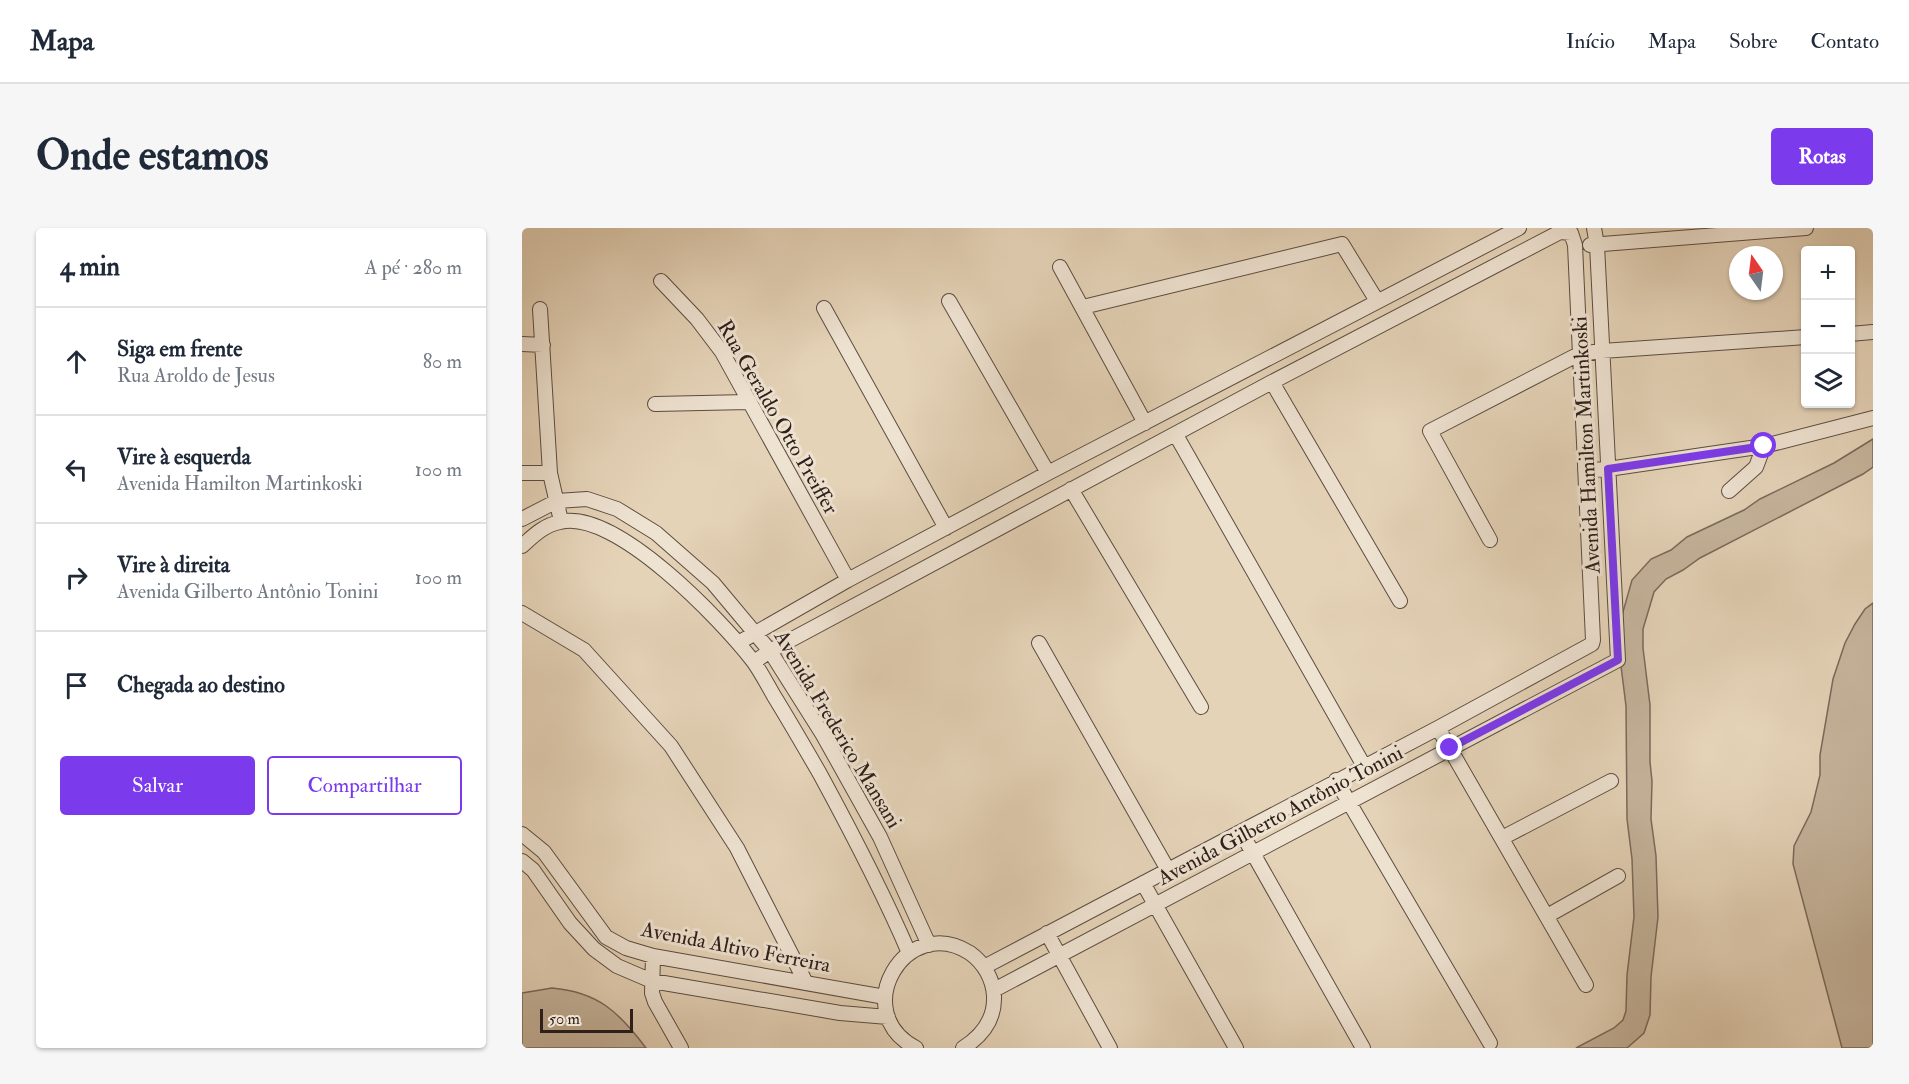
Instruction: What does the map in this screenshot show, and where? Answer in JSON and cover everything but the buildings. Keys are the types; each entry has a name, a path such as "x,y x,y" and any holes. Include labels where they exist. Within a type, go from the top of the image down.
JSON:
{"street":[{"path":"738,643 848,580 1048,473 1519,228"},
{"name":"Avenida Hamilton Martinkoski","path":"1594,228 1597,245 1618,660"},
{"path":"754,662 770,651 1071,489 1560,232 1573,239 1597,245 1806,228"},
{"name":"Avenida Hamilton Martinkoski","path":"1573,239 1593,640"},
{"path":"1083,307 1342,244 1377,301"},
{"path":"1060,267 1145,423"},
{"name":"Rua Geraldo Otto Preiffer","path":"662,281 697,319 722,352 848,580"},
{"path":"949,301 1048,473"},
{"path":"824,308 946,528"},
{"path":"522,546 540,530 561,521 550,474 540,309"},
{"path":"1855,334 1873,332"},
{"path":"1490,540 1430,431 1579,354 1801,337"},
{"path":"522,344 543,345"},
{"path":"1272,382 1400,601"},
{"path":"655,404 748,402"},
{"path":"1585,470 1608,469 1764,446 1873,418"},
{"path":"1176,435 1364,766"},
{"path":"1729,491 1755,467 1764,446"},
{"path":"522,473 550,474"},
{"path":"1071,489 1201,707"},
{"name":"Avenida Frederico Mansani","path":"522,519 557,501 587,499 617,509 656,533 713,583 770,651 823,735 880,837 929,945"},
{"name":"Avenida Frederico Mansani","path":"561,521 585,523 643,552 691,594 754,662 803,743 856,841 909,953"},
{"path":"522,613 584,650 671,746 737,848 806,983"},
{"name":"Avenida Gilberto Antônio Tonini","path":"984,967 1438,728 1588,647 1593,640"},
{"path":"1039,643 1168,870"},
{"name":"Avenida Gilberto Antônio Tonini","path":"994,990 1618,660"},
{"path":"1438,728 1586,985"},
{"path":"1336,780 1490,1043"},
{"path":"1502,838 1611,781"},
{"path":"1241,832 1363,1048"},
{"name":"Avenida Altivo Ferreira","path":"522,834 544,852 606,937 626,948 653,956 885,997"},
{"path":"522,861 533,870 570,923 594,948 617,966 652,981 840,1013 888,1017"},
{"path":"1547,916 1618,876"},
{"path":"1143,883 1236,1048"},
{"path":"1047,933 1110,1048"},
{"path":"916,1048 898,1035 888,1017 885,997 890,976 909,953 938,944 958,947 975,957 984,967 994,990 990,1019 980,1036 970,1046"},
{"path":"653,956 652,981 655,1002 681,1048"}],"shaded area":[{"path":"1873,439 1873,467 1863,474 1700,558 1666,579 1654,592 1643,629 1650,705 1651,819 1656,856 1658,917 1651,977 1650,1015 1644,1033 1627,1048 1576,1048 1614,1028 1623,1020 1626,1011 1627,975 1634,917 1632,859 1627,819 1626,706 1619,650 1619,626 1632,580 1651,559 1671,550 1687,537 1834,463"},
{"path":"1873,603 1873,1048 1842,1048 1793,864 1794,846 1811,812 1820,775 1820,755 1833,679 1845,643 1855,624 1865,609"},
{"path":"552,988 582,994 606,1006 617,1014 646,1048 522,1048 522,993"}],"route":[{"path":"1450,748 1618,660 1608,469 1764,446"}]}
